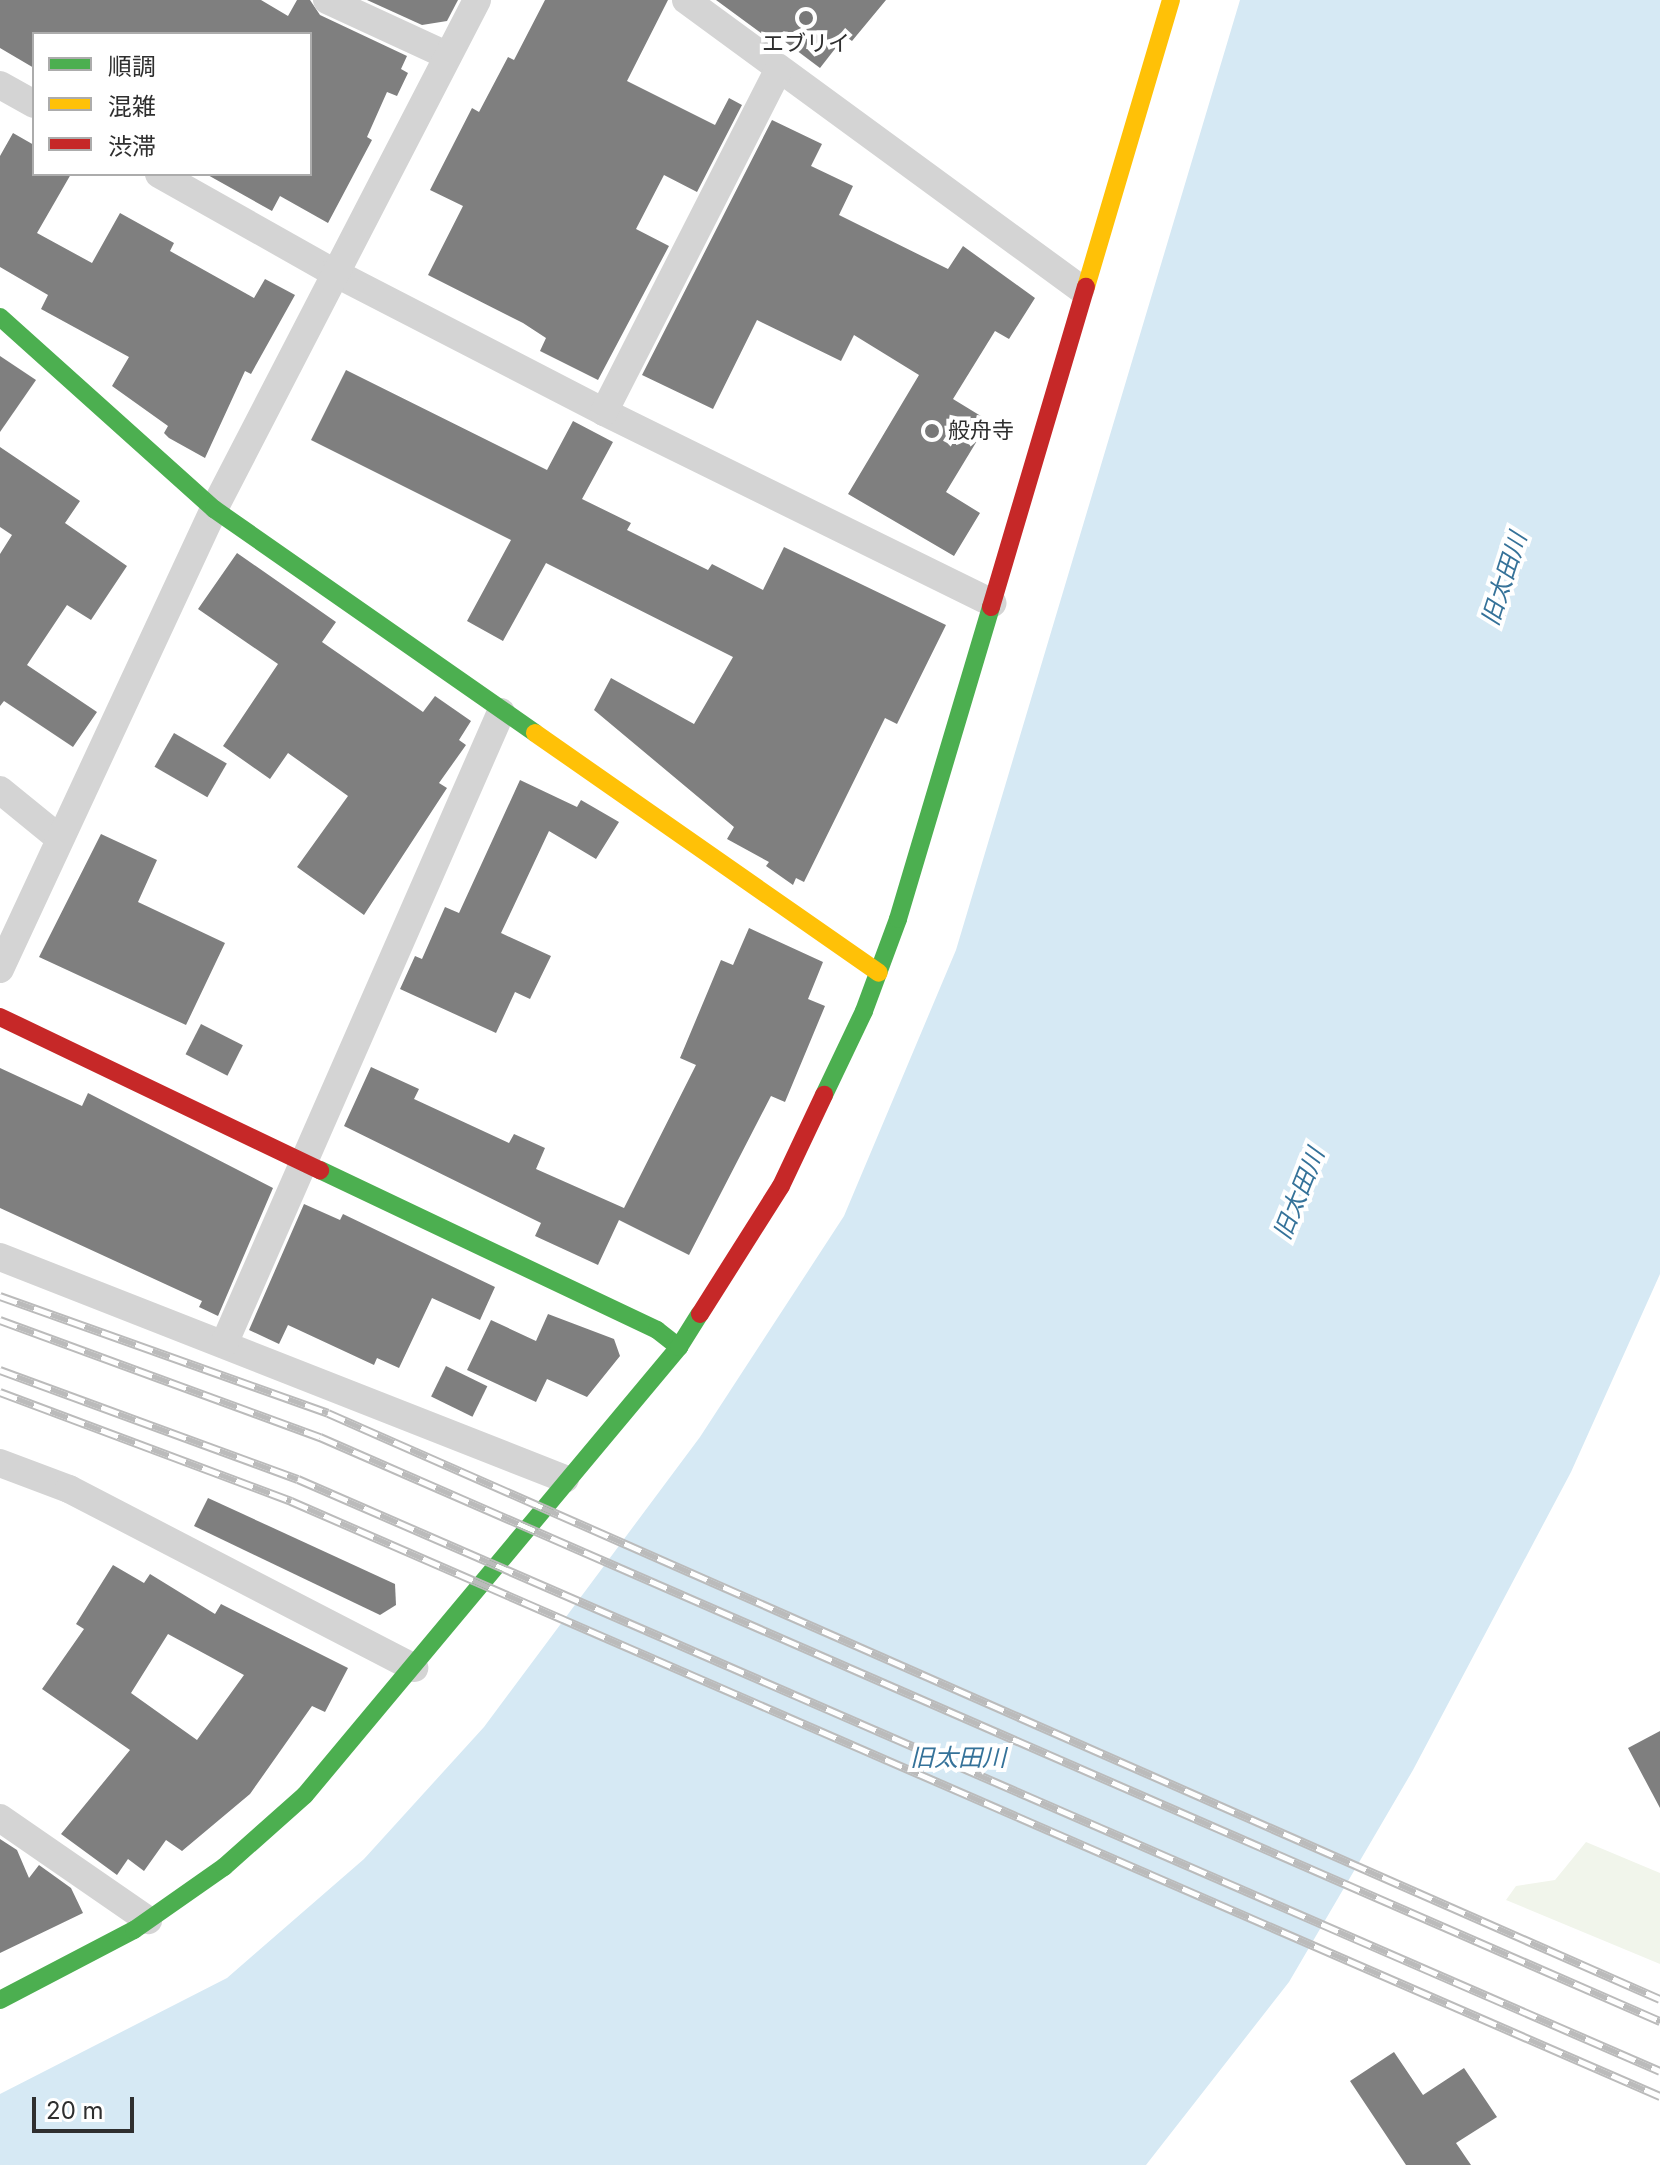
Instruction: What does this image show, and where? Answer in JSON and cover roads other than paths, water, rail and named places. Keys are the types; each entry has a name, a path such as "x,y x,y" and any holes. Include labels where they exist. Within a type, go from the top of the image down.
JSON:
{"street":[{"path":"327,0 448,56"},
{"path":"0,969 214,509 333,272 477,0"},
{"path":"686,0 1081,289"},
{"path":"0,2000 148,1920 224,1867 305,1795 414,1668 565,1479 679,1347 781,1186 879,973 993,603 1081,289 1171,0"},
{"path":"604,412 779,69"},
{"path":"0,85 32,103"},
{"path":"163,176 333,272 604,412 993,603"},
{"path":"0,317 214,509 879,973"},
{"path":"224,1344 501,712"},
{"path":"0,790 60,839"},
{"path":"0,1017 307,1160 657,1330 679,1347"},
{"path":"0,1257 565,1479"},
{"path":"0,1463 69,1489 414,1668"},
{"path":"0,1818 148,1920"}],"water":[{"name":"旧太田川","path":"1240,0 1660,0 1660,1274 1571,1472 1413,1770 1289,1982 1146,2165 0,2165 0,2094 227,1978 364,1859 484,1727 700,1437 844,1216 956,950"}],"railway":[{"path":"0,1296 328,1413 1660,1999"},
{"path":"0,1320 320,1437 1660,2021"},
{"path":"0,1370 298,1479 1660,2071"},
{"path":"0,1392 291,1501 1660,2096"}],"place":[{"name":"エブリイ","path":"806,18"},
{"name":"般舟寺","path":"932,431"}]}
